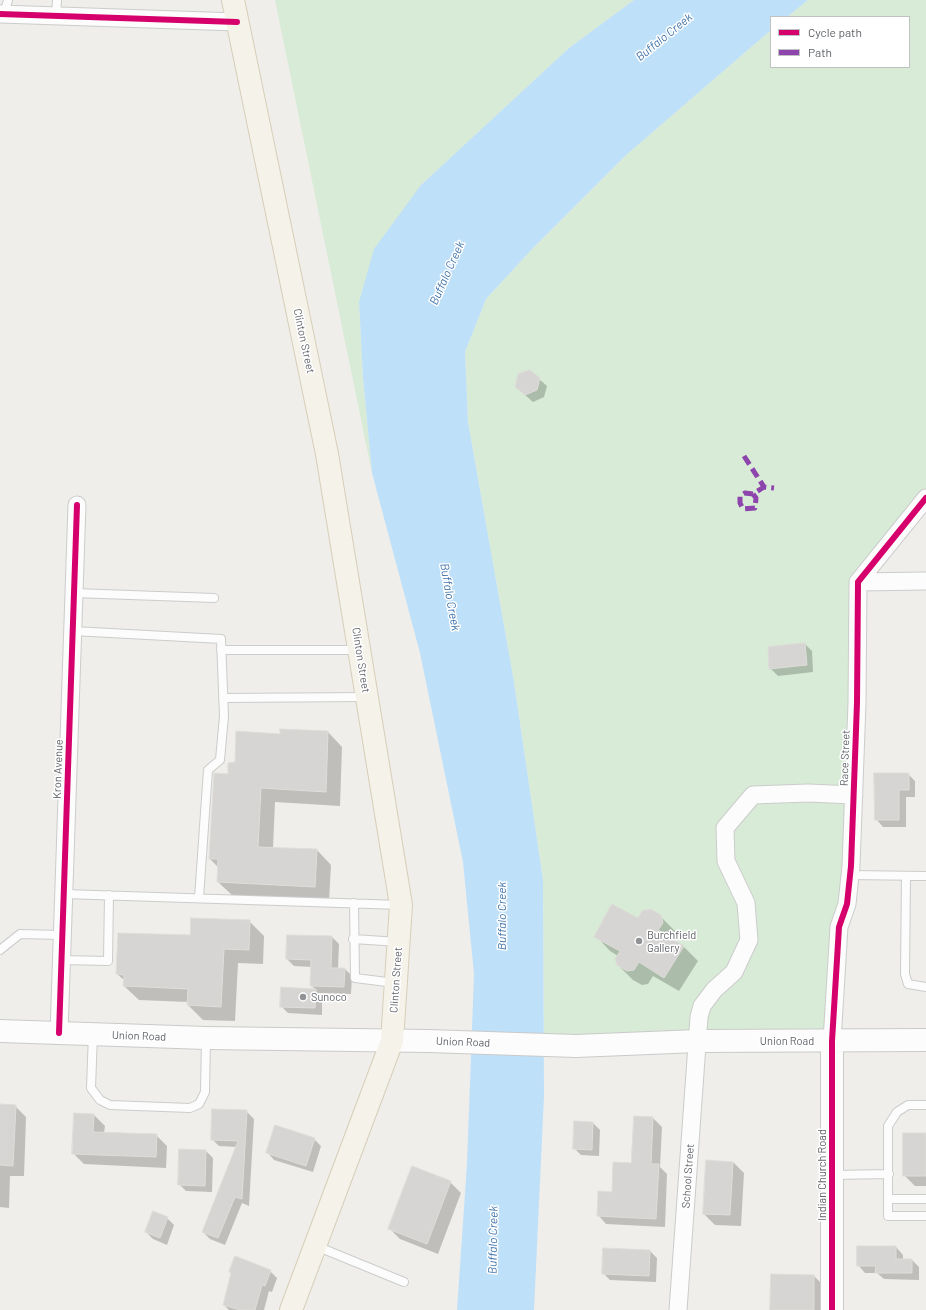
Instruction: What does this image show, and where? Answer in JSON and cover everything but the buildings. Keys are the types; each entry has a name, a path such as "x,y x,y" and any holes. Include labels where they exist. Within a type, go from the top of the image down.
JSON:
{"main road":[{"name":"Clinton Street","path":"232,0 327,454 401,905 392,1041 291,1310"},
{"name":"Union Road","path":"0,1031 206,1038 428,1041 576,1046 698,1041 926,1040"},
{"name":"Indian Church Road","path":"832,1040 832,1310"}],"street":[{"path":"4,9 57,8 237,22"},
{"path":"858,582 926,498"},
{"name":"Kron Avenue","path":"59,1033 77,505"},
{"path":"858,582 926,581"},
{"name":"Race Street","path":"832,1040 840,927 847,904 850,875 857,703 858,582"},
{"name":"School Street","path":"678,1310 699,1017 702,1006 714,990 734,972 749,940 746,903 726,861 725,828 753,794 808,793 854,795"}],"lane":[{"path":"74,593 214,598"},
{"path":"73,631 221,639 224,716 220,760 208,770 199,898"},
{"path":"221,650 359,650"},
{"path":"224,698 367,697"},
{"path":"850,875 926,876"},
{"path":"906,876 905,974 908,984 926,986"},
{"path":"64,894 199,898 296,903 401,905"},
{"path":"62,960 108,961 109,895"},
{"path":"354,903 355,978 396,983"},
{"path":"0,950 20,934 62,935"},
{"path":"354,940 399,942"},
{"path":"92,1034 91,1088 100,1100 110,1105 190,1108 199,1104 205,1092 206,1038"},
{"path":"926,1105 908,1105 897,1112 888,1126 888,1216 926,1216"},
{"path":"832,1175 889,1174"},
{"path":"888,1199 926,1199"},
{"path":"315,1246 404,1282"}],"green space":[{"path":"275,0 634,0 569,48 421,185 359,302 363,378 372,473"},
{"path":"808,0 926,0 926,498 858,582 857,703 832,1041 544,1040 543,880 514,682 468,422 465,352 486,299 534,247 625,156 770,31 770,68 910,68 910,16 788,16"}],"water":[{"name":"Buffalo Creek","path":"634,0 808,0 788,16 770,16 770,31 625,156 534,247 486,299 465,352 468,422 514,682 543,880 544,1096 534,1310 457,1310 467,1164 474,974 463,862 420,653 372,473 363,378 359,302 374,249 421,185 569,48"}],"marked path":[{"path":"744,456 764,487"},
{"path":"753,494 756,498 755,508 743,509 740,503 740,496 745,493 753,494 764,487 774,488"}],"cycle path":[{"path":"0,14 237,22"},
{"path":"832,1310 832,1041 839,927 847,904 851,866 857,703 858,582 926,498"},
{"path":"59,1033 77,505"}],"place":[{"name":"Burchfield Gallery","path":"639,941"},
{"name":"Sunoco","path":"303,997"}]}
